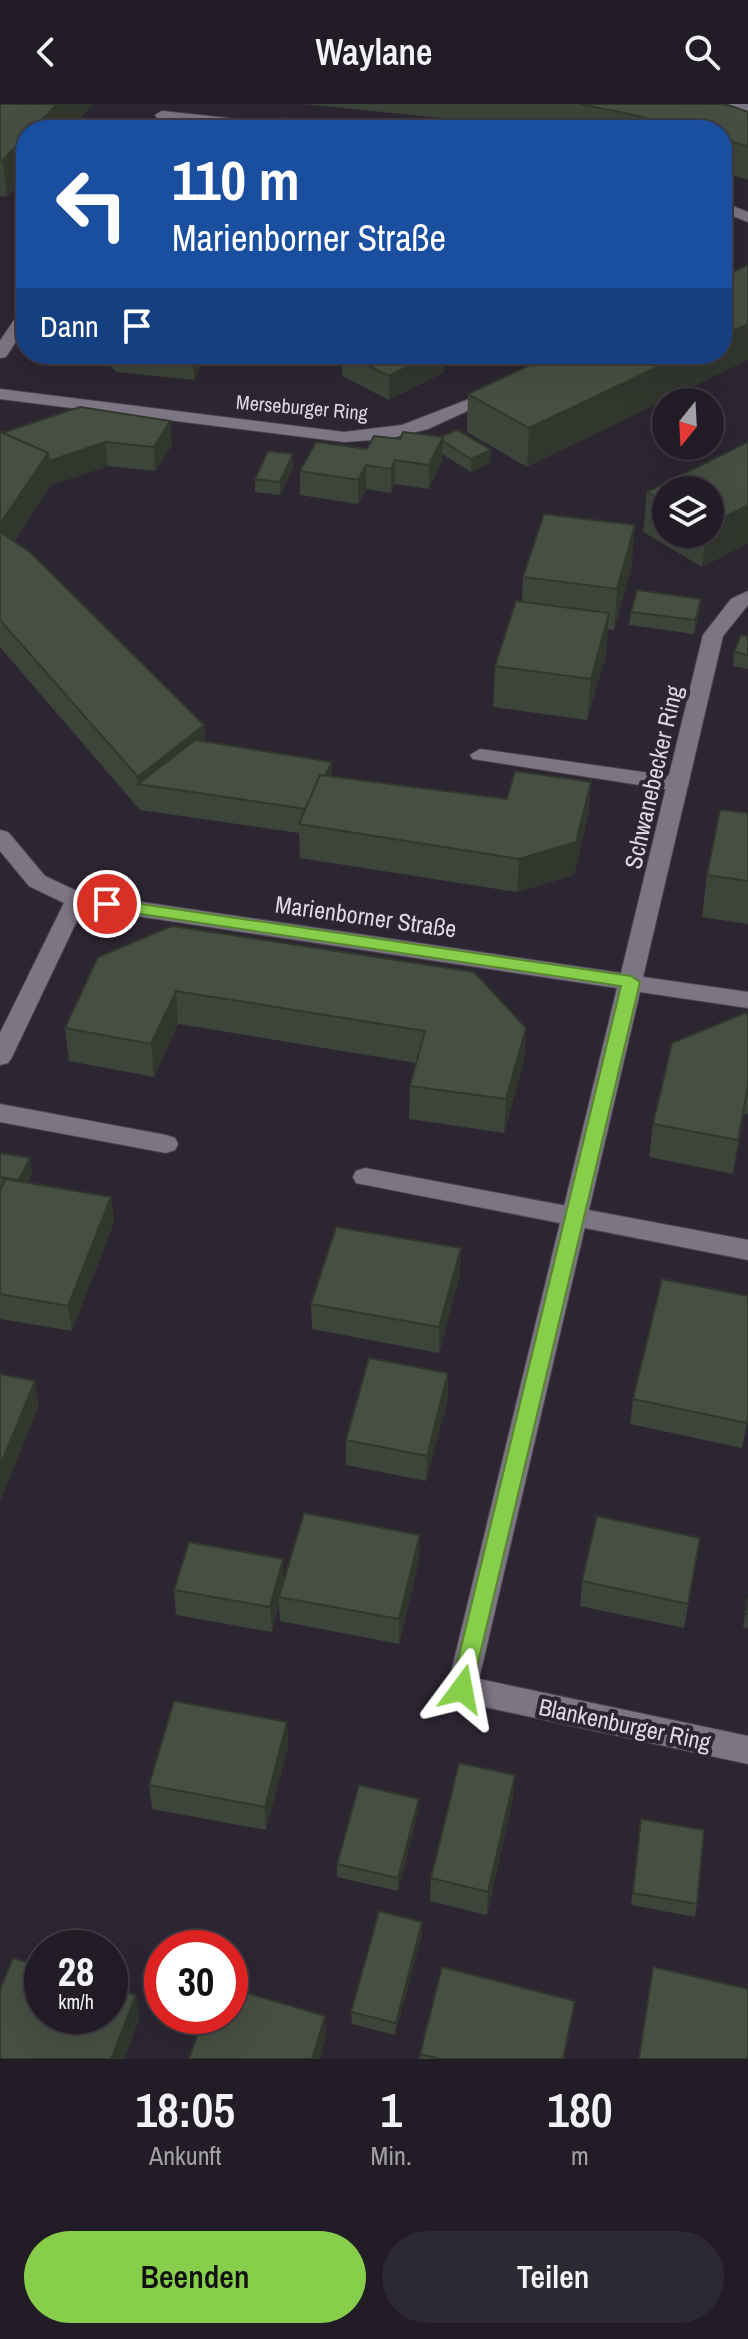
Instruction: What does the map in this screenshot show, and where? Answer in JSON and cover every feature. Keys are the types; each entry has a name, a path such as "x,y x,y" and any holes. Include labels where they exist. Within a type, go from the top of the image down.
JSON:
{"street":[{"path":"736,104 748,107"},
{"path":"166,109 238,120"},
{"path":"0,353 16,329"},
{"name":"Merseburger Ring","path":"0,394 330,435 369,437 419,428 516,385"},
{"name":"Schwanebecker Ring","path":"631,982 713,635 738,603 748,597"},
{"path":"480,755 678,784"},
{"name":"Marienborner Straße","path":"0,837 37,881 76,900 748,1000"},
{"path":"0,1057 76,900"},
{"name":"Blankenburger Ring","path":"631,982 462,1689 748,1750"},
{"path":"0,1113 166,1144"},
{"path":"365,1177 748,1250"}],"building":[{"path":"0,104 57,104 42,120 16,120 16,146 0,160"},
{"path":"579,104 731,106 748,112 748,147 732,141 732,120 654,120"},
{"path":"748,265 748,324 732,331 732,272"},
{"path":"365,364 413,364 389,376"},
{"path":"532,364 664,364 529,428 468,394"},
{"path":"80,407 170,421 154,447 105,442 49,461 48,453 2,433"},
{"path":"457,430 491,450 471,459 440,437"},
{"path":"0,432 48,453 0,524"},
{"path":"403,432 443,437 429,465 395,460 391,469 366,465 358,480 300,471 316,442 367,449 374,436 400,439"},
{"path":"748,442 748,505 724,518 724,476 679,476 712,460 724,460 724,454"},
{"path":"268,451 293,454 280,482 255,479"},
{"path":"544,514 635,525 617,589 523,577"},
{"path":"0,532 30,552 204,725 138,777 0,620"},
{"path":"637,590 701,599 695,620 631,612"},
{"path":"516,601 609,613 591,679 495,666"},
{"path":"741,635 748,636 748,655 734,652"},
{"path":"195,740 332,762 325,776 320,775 306,809 138,784"},
{"path":"515,771 591,782 576,842 519,859 299,824 320,775 507,799"},
{"path":"720,810 748,813 748,881 707,875"},
{"path":"172,926 474,972 526,1028 506,1099 410,1086 425,1031 176,991 151,1044 65,1028 98,957"},
{"path":"748,1014 748,1086 738,1140 653,1124 672,1043"},
{"path":"0,1153 30,1158 19,1180 0,1177"},
{"path":"5,1179 111,1197 68,1306 0,1294 0,1191"},
{"path":"336,1227 461,1248 439,1327 311,1304"},
{"path":"662,1279 748,1296 747,1423 633,1399"},
{"path":"369,1358 448,1373 427,1456 346,1440"},
{"path":"0,1374 35,1381 0,1466"},
{"path":"304,1513 420,1535 399,1619 279,1597"},
{"path":"597,1516 700,1538 688,1604 582,1581"},
{"path":"189,1542 283,1559 270,1607 174,1590"},
{"path":"174,1701 287,1722 265,1807 149,1785"},
{"path":"459,1763 515,1775 488,1892 431,1878"},
{"path":"359,1785 419,1799 398,1878 337,1864"},
{"path":"641,1819 704,1830 697,1904 633,1893"},
{"path":"379,1911 422,1922 396,2023 351,2012"},
{"path":"13,1958 24,1961 24,2034 121,2034 111,2059 0,2059 0,1989"},
{"path":"442,1967 575,2001 563,2059 440,2059 420,2054"},
{"path":"653,1967 748,1989 748,2059 639,2059"},
{"path":"128,1993 136,1995 128,2015"},
{"path":"248,1993 325,2016 312,2059 189,2059 198,2034 248,2034"}],"route":[{"path":"107,904 631,982 462,1689"}]}
